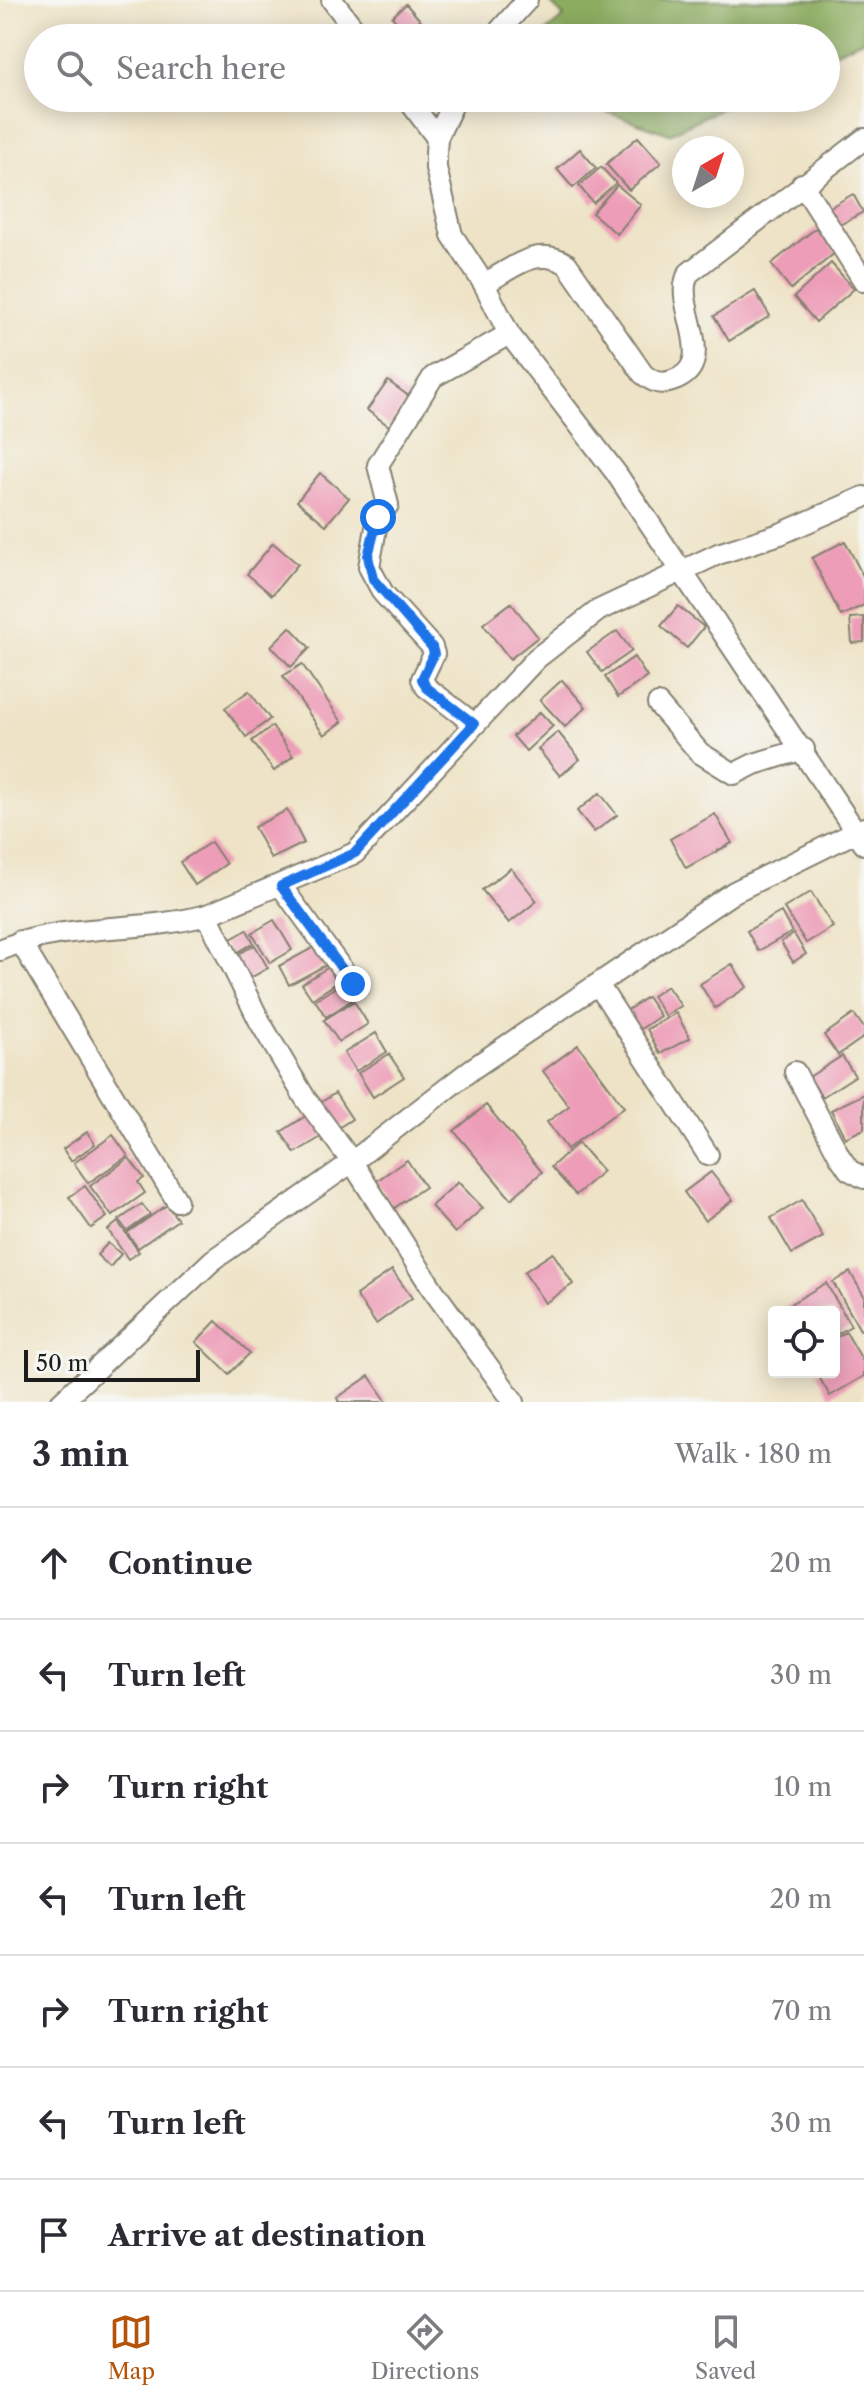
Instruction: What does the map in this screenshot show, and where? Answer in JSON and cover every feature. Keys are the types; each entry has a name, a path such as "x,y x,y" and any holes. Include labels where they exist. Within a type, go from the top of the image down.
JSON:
{"street":[{"path":"332,0 350,24"},
{"path":"506,24 527,0"},
{"path":"418,112 437,138"},
{"path":"61,1402 213,1260 352,1162 472,1069 734,892 861,835 582,426 509,334 484,284 452,235 436,168 437,138 449,112"},
{"path":"484,284 533,257 554,256 567,264 643,374 660,384 672,381 689,369 693,359 695,337 684,287 689,273 864,139"},
{"path":"802,184 864,281"},
{"path":"474,724 426,687 422,679 434,654 432,647 373,579 368,556 378,517 388,505 378,465 399,430 433,377 509,334"},
{"path":"0,950 20,941 184,922 281,886 355,853 537,658 573,627 599,610 683,570 807,523 864,497"},
{"path":"658,704 700,753 721,769 734,774 804,749"},
{"path":"281,886 353,984"},
{"path":"207,915 260,1022 305,1098 352,1162 433,1290 514,1402"},
{"path":"20,941 177,1201"},
{"path":"599,986 708,1155"},
{"path":"795,1072 840,1157 849,1170 864,1178"}],"green space":[{"path":"547,0 864,0 864,39 840,50 840,24 555,24 564,17"},
{"path":"607,112 714,112 669,134"}],"building":[{"path":"406,4 424,24 398,24 392,17"},
{"path":"638,137 661,163 629,190 606,164"},
{"path":"580,149 596,168 573,188 557,169"},
{"path":"601,167 616,183 593,203 579,186"},
{"path":"617,185 641,205 617,234 592,213"},
{"path":"853,194 863,212 838,226 827,209"},
{"path":"816,228 836,252 791,289 771,264"},
{"path":"831,263 854,289 816,322 794,297"},
{"path":"755,291 770,316 729,341 714,316"},
{"path":"388,381 410,397 389,426 367,410"},
{"path":"320,473 349,498 326,525 297,501"},
{"path":"845,541 864,578 864,605 841,616 812,558"},
{"path":"273,543 298,564 272,595 247,574"},
{"path":"511,603 538,637 510,659 483,624"},
{"path":"678,606 704,627 687,648 661,626"},
{"path":"864,617 864,642 852,643 850,618"},
{"path":"290,627 310,648 291,667 271,646"},
{"path":"617,631 632,651 602,672 587,652"},
{"path":"634,657 647,677 618,697 605,677"},
{"path":"302,664 342,722 324,735 283,676"},
{"path":"562,680 586,707 565,727 540,700"},
{"path":"249,691 270,719 246,737 225,708"},
{"path":"540,712 553,726 526,751 513,736"},
{"path":"272,726 293,756 274,771 252,741"},
{"path":"558,732 580,759 560,776 538,749"},
{"path":"600,793 617,815 594,832 577,811"},
{"path":"287,810 304,843 271,859 254,827"},
{"path":"715,814 732,843 686,868 670,839"},
{"path":"211,842 226,864 195,885 180,862"},
{"path":"511,868 537,901 509,923 482,890"},
{"path":"811,892 833,927 806,943 784,908"},
{"path":"781,912 792,932 758,951 747,931"},
{"path":"274,920 292,950 270,963 252,933"},
{"path":"247,930 254,943 231,956 224,943"},
{"path":"794,934 806,954 793,962 781,942"},
{"path":"255,945 268,968 243,982 230,959"},
{"path":"316,946 326,965 289,985 279,966"},
{"path":"732,964 747,987 715,1008 700,984"},
{"path":"330,966 340,981 312,999 302,984"},
{"path":"341,984 352,1000 326,1017 315,1000"},
{"path":"667,986 681,1006 665,1016 652,996"},
{"path":"647,997 660,1016 639,1030 626,1011"},
{"path":"354,1001 368,1024 339,1042 324,1020"},
{"path":"676,1013 690,1038 660,1054 647,1029"},
{"path":"854,1014 864,1028 864,1037 838,1055 824,1035"},
{"path":"376,1033 387,1052 356,1071 344,1053"},
{"path":"578,1045 624,1107 567,1149 547,1122 569,1106 543,1071"},
{"path":"389,1054 404,1077 373,1097 358,1073"},
{"path":"842,1056 855,1076 822,1097 809,1077"},
{"path":"335,1093 352,1119 335,1130 319,1104"},
{"path":"864,1094 864,1129 845,1138 831,1110"},
{"path":"486,1105 542,1172 511,1199 454,1131"},
{"path":"312,1112 326,1134 295,1153 281,1132"},
{"path":"87,1132 95,1144 71,1161 63,1149"},
{"path":"113,1135 128,1156 88,1183 74,1163"},
{"path":"578,1143 603,1171 576,1195 551,1167"},
{"path":"129,1158 144,1178 138,1182 145,1193 112,1216 90,1186"},
{"path":"407,1160 425,1187 394,1208 376,1181"},
{"path":"711,1172 733,1200 705,1221 684,1192"},
{"path":"458,1182 483,1208 455,1233 431,1206"},
{"path":"85,1186 107,1217 91,1228 69,1197"},
{"path":"802,1200 823,1237 792,1254 771,1218"},
{"path":"142,1204 150,1215 127,1231 119,1220"},
{"path":"167,1205 178,1220 138,1248 127,1233"},
{"path":"118,1222 139,1252 128,1259 108,1230"},
{"path":"108,1243 121,1254 110,1267 97,1255"},
{"path":"553,1253 573,1284 545,1303 524,1272"},
{"path":"392,1270 412,1298 376,1324 356,1295"},
{"path":"850,1272 864,1296 864,1328 860,1330 833,1282"},
{"path":"826,1283 839,1306 787,1306"},
{"path":"840,1307 851,1326 840,1332"},
{"path":"216,1321 250,1353 229,1374 196,1342"},
{"path":"846,1332 864,1363 864,1376 830,1396 820,1378 840,1378 840,1336"},
{"path":"369,1376 387,1402 339,1402 337,1398"}],"route":[{"path":"353,984 281,886 355,853 367,843 418,781 474,724 426,687 422,679 434,654 432,647 373,579 368,556 378,517"}]}
